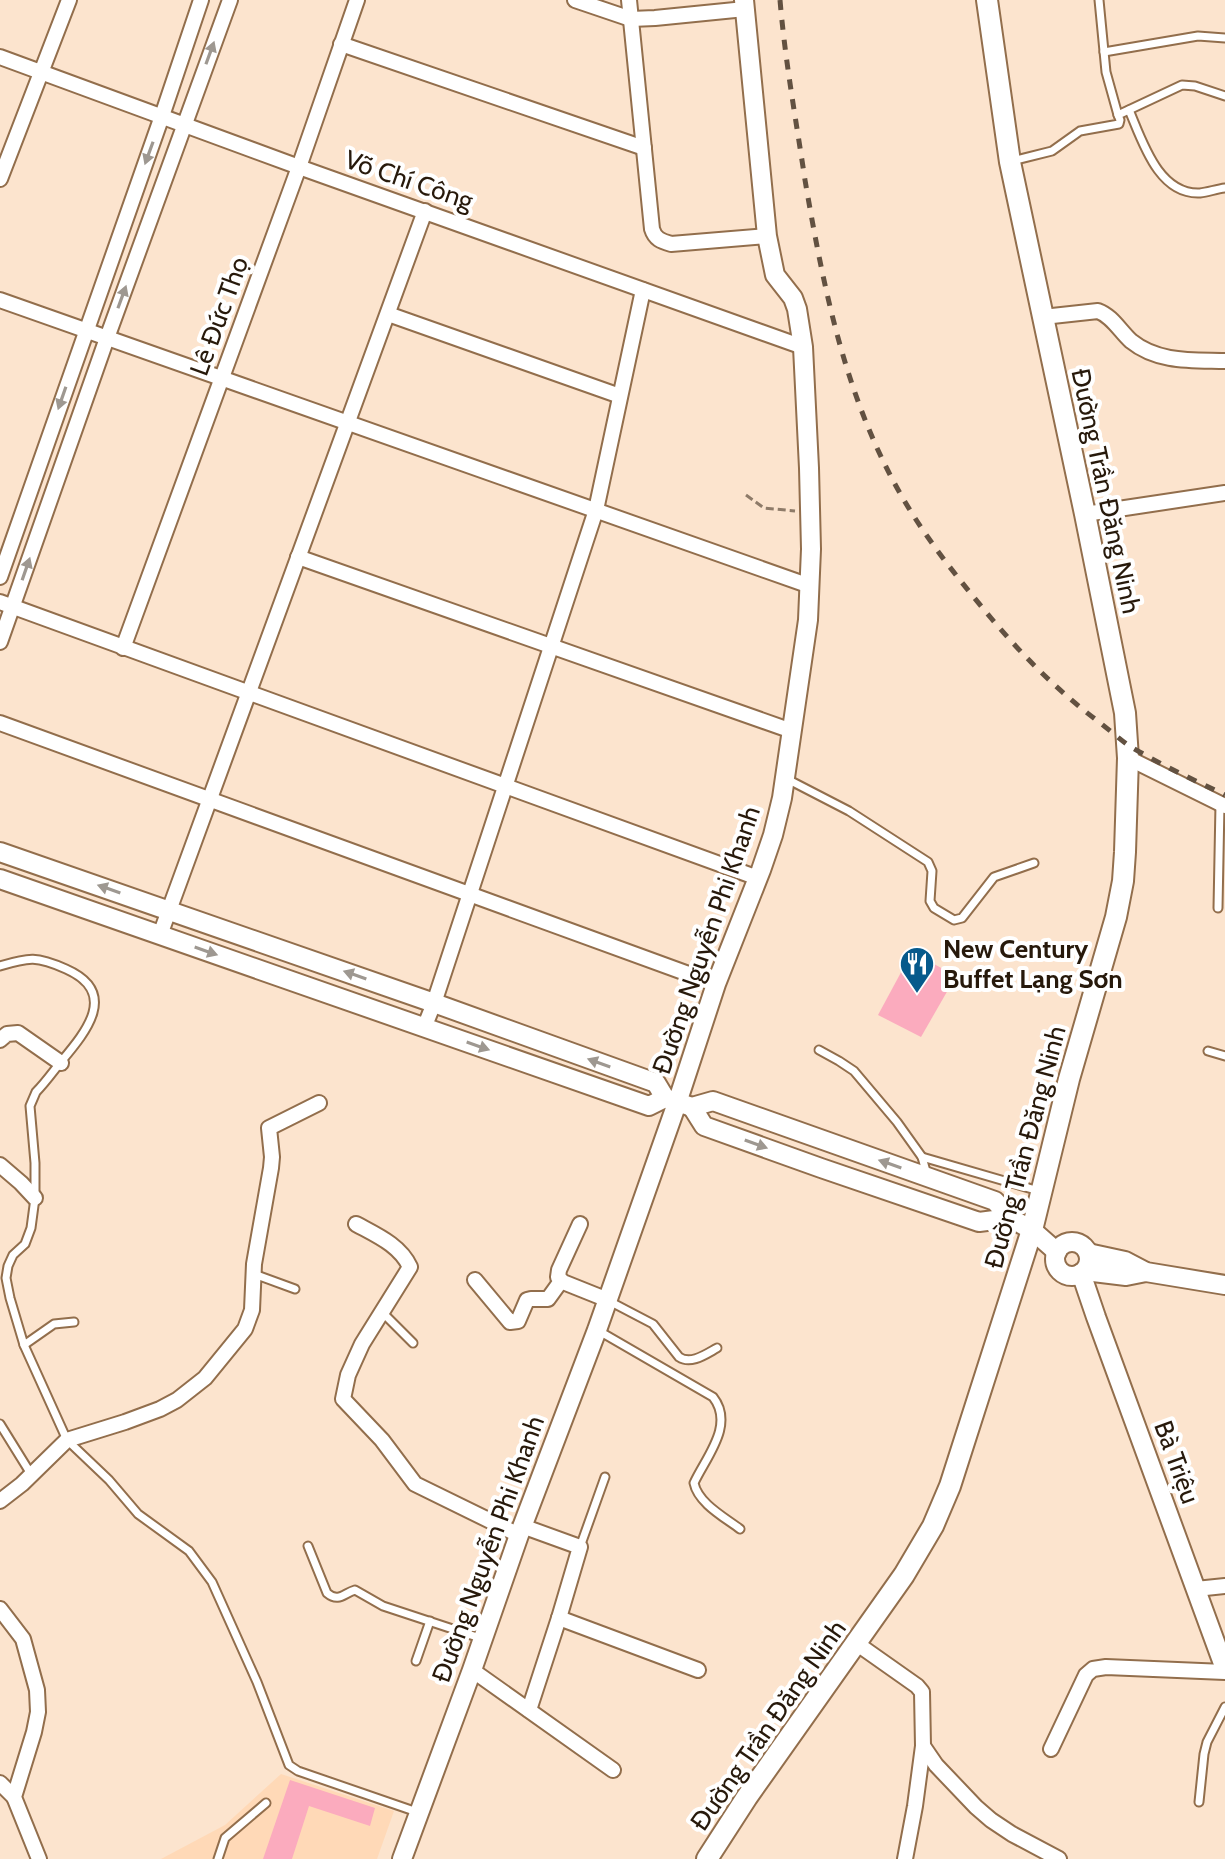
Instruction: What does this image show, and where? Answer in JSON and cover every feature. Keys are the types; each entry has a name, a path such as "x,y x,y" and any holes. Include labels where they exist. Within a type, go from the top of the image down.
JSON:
{"main road":[{"name":"Đường Trần Đăng Ninh","path":"707,1859 920,1550 943,1505 1032,1230 1123,881 1128,758 1125,713 1010,162 987,0"}],"street":[{"path":"0,179 69,0"},
{"path":"0,577 201,0"},
{"path":"0,642 6,605 230,0"},
{"name":"Lê Đức Thọ","path":"123,648 357,0"},
{"path":"575,0 631,19 744,4"},
{"path":"629,0 652,229 658,240 671,244 767,236"},
{"name":"Đường Nguyễn Phi Khanh","path":"402,1859 520,1531 608,1300 678,1103 716,984 758,878 773,835 785,778 806,642 810,586 811,512 803,347 797,309 793,298 775,275 767,236 744,4"},
{"path":"341,44 644,148"},
{"name":"Võ Chí Công","path":"0,57 803,347"},
{"path":"160,935 425,211"},
{"path":"424,1028 596,510 643,290"},
{"path":"0,300 810,586"},
{"path":"1043,317 1098,311 1105,314 1129,339 1150,352 1176,360 1225,361"},
{"path":"388,314 620,396"},
{"path":"1085,514 1225,493"},
{"path":"298,557 792,731"},
{"path":"6,605 758,878"},
{"path":"0,723 716,984"},
{"path":"1128,758 1222,805"},
{"path":"0,852 656,1083 704,1126 979,1222 1010,1218"},
{"path":"0,879 649,1106 713,1101 995,1201 1010,1218 1032,1230 1057,1252"},
{"path":"0,1040 10,1032 18,1033 61,1063"},
{"path":"0,1501 67,1440 160,1409 177,1400 205,1378 245,1329 252,1310 256,1246 272,1157 269,1128 319,1103"},
{"path":"0,1165 35,1198"},
{"path":"356,1224 388,1242 409,1264 408,1272 352,1363 344,1387 345,1402 382,1440 415,1484 520,1531 580,1547 529,1710"},
{"path":"580,1224 558,1277 608,1300"},
{"path":"1085,1266 1084,1246 1072,1242 1061,1246 1055,1257 1059,1269 1069,1276 1085,1266 1125,1261 1146,1272 1225,1285"},
{"name":"Bà Triệu","path":"1085,1266 1096,1317 1225,1671"},
{"path":"475,1280 514,1323 518,1321 527,1300 548,1299 561,1281"},
{"path":"1196,1589 1225,1586"},
{"path":"0,1609 23,1639 37,1690 38,1712 34,1732 14,1797"},
{"path":"559,1618 698,1670"},
{"path":"856,1643 922,1692 923,1746 905,1859"},
{"path":"1051,1749 1086,1675 1093,1669 1225,1671"},
{"path":"472,1670 613,1770"},
{"path":"923,1746 949,1781 991,1820 1059,1859"},
{"path":"0,1783 14,1797 39,1859"}],"lane":[{"path":"1010,162 1052,151 1080,131 1119,124 1106,72 1099,0"},
{"path":"1104,52 1198,36 1225,38"},
{"path":"1118,115 1182,85 1225,96"},
{"path":"1129,110 1147,152 1169,182 1199,193 1225,188"},
{"path":"785,778 849,811 928,862 932,871 930,901 934,908 954,920 962,918 994,877 1034,863"},
{"path":"1218,908 1222,805"},
{"path":"0,966 21,959 39,959 71,971 90,985 94,1000 92,1018 79,1042 31,1102 35,1198 29,1237 13,1255 6,1278 24,1345 67,1440 109,1480 138,1514 189,1551 212,1582 257,1682 289,1765 298,1771 419,1813"},
{"path":"819,1050 854,1071 922,1157 927,1177"},
{"path":"1208,1051 1225,1056"},
{"path":"922,1157 1042,1192"},
{"path":"254,1274 295,1289"},
{"path":"608,1300 653,1324 684,1360 690,1361 717,1348"},
{"path":"382,1312 413,1343"},
{"path":"24,1345 54,1324 74,1322"},
{"path":"597,1330 713,1397 718,1403 721,1410 719,1431 694,1483 695,1489 699,1497 740,1529"},
{"path":"0,1424 31,1474"},
{"path":"580,1547 605,1477"},
{"path":"308,1546 327,1593 332,1597 340,1598 355,1590 383,1606 482,1639"},
{"path":"416,1661 430,1621"},
{"path":"1199,1802 1207,1742 1225,1707"},
{"path":"218,1859 225,1838 266,1803"}],"path":[{"path":"746,495 764,508 811,512"}],"shaded area":[{"path":"281,1774 394,1811 377,1859 161,1859 225,1825"}],"building":[{"name":"New Century Buffet Lạng Sơn","path":"912,952 956,976 921,1037 878,1015"},
{"path":"290,1780 375,1808 370,1826 309,1806 292,1859 263,1859"}],"railway":[{"path":"780,0 805,180 828,298 862,413 906,504 928,538 991,618 1053,684 1128,745 1225,795"}],"place":[{"name":"New Century Buffet Lạng Sơn","path":"917,995"}]}
